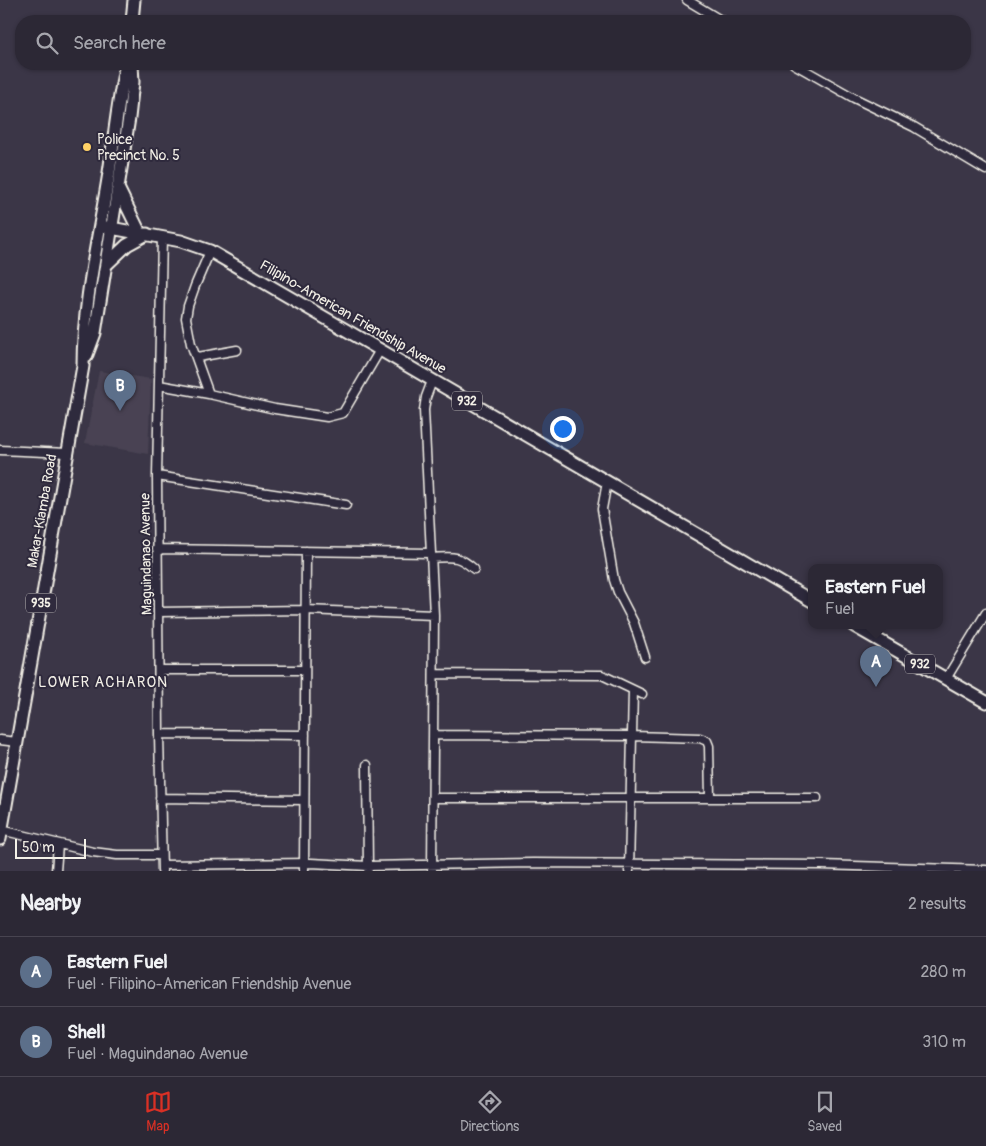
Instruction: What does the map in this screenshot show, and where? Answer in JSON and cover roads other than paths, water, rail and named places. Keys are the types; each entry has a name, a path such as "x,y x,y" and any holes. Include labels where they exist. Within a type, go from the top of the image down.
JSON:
{"main road":[{"path":"133,15 134,0"},
{"name":"Makar-Kiamba Road","path":"82,366 95,334 106,265 106,227 125,70"},
{"name":"Makar-Kiamba Road","path":"1,835 68,453 82,366 83,332 106,227 118,189 129,118 132,70"},
{"path":"106,265 127,245 144,234 118,189"},
{"name":"Filipino-American Friendship Avenue","path":"106,227 162,237 188,243 210,251 808,599"},
{"name":"932","path":"870,630 946,679 986,702"}],"street":[{"path":"687,0 712,15"},
{"path":"805,70 854,98 914,127 986,170"},
{"name":"Maguindanao Avenue","path":"162,237 157,476 162,868"},
{"path":"210,251 188,306 186,318 192,344 210,394"},
{"path":"198,358 237,350"},
{"path":"159,385 327,417 343,413 380,350"},
{"path":"432,381 426,397 424,410 434,615 432,868"},
{"path":"0,450 68,453"},
{"path":"157,476 346,506"},
{"path":"607,482 602,509 612,572 618,592 640,639 645,657"},
{"path":"157,549 306,550 455,557 464,560 474,569"},
{"path":"304,867 306,550"},
{"path":"159,612 305,610 434,615"},
{"path":"946,679 986,613"},
{"path":"159,670 305,670"},
{"path":"434,674 602,675 642,694"},
{"path":"629,868 632,798 632,690"},
{"path":"159,734 305,735"},
{"path":"434,735 700,738 708,741 710,754 710,797"},
{"path":"0,740 17,742"},
{"path":"368,765 368,868"},
{"path":"160,798 304,800"},
{"path":"433,798 817,798"},
{"path":"1,835 92,852 162,854"},
{"path":"56,871 58,845"},
{"path":"162,868 533,867 986,870"}],"place":[{"name":"Police Precinct No. 5","path":"87,147"},
{"name":"Shell","path":"120,411"},
{"name":"Eastern Fuel","path":"876,687"}],"district":[{"name":"LOWER ACHARON","path":"103,682"}]}
